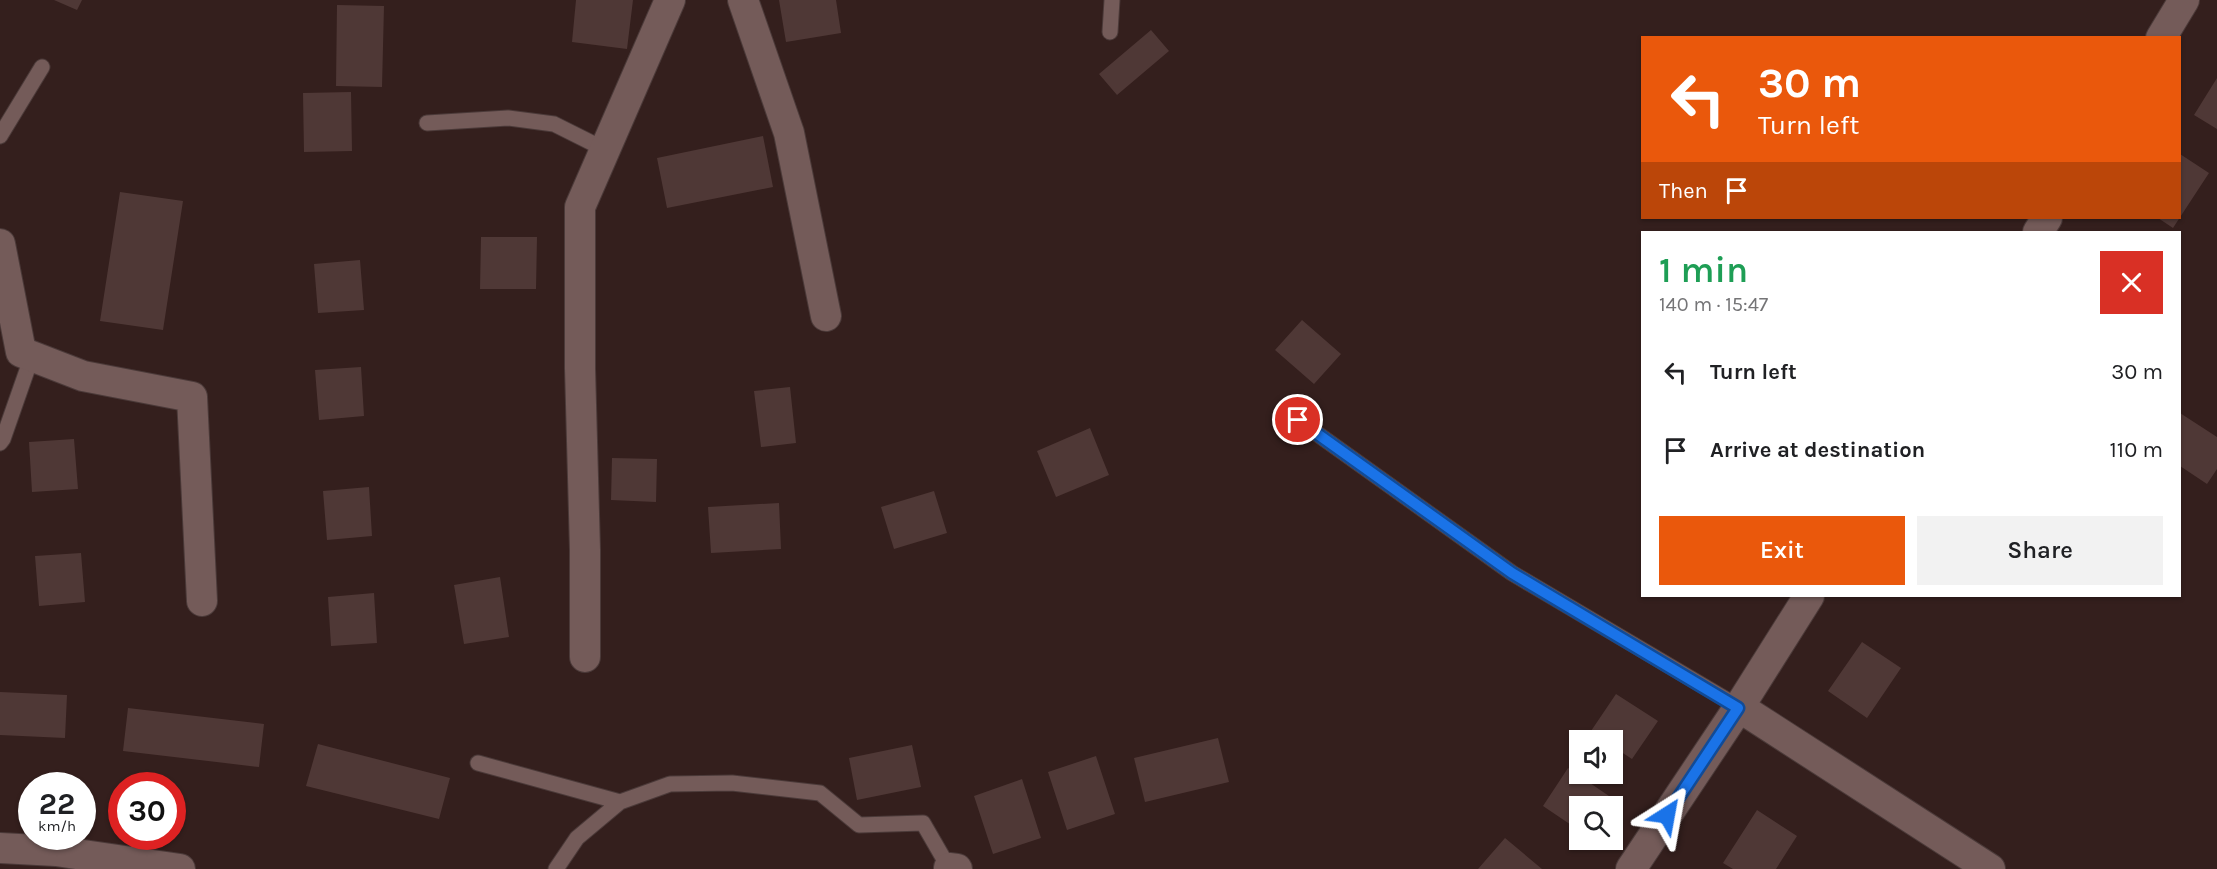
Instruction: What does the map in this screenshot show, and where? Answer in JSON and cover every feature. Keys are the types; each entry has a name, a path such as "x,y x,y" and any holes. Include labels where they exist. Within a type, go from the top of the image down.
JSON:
{"street":[{"path":"585,657 580,207 670,0"},
{"path":"743,0 789,133 826,316"},
{"path":"2162,36 2184,0"},
{"path":"0,244 21,352 83,376 192,397 202,601"},
{"path":"1631,869 1808,597"},
{"path":"1738,708 1990,869"},
{"path":"0,848 56,851 180,869"}],"lane":[{"path":"1110,32 1112,0"},
{"path":"0,136 42,67"},
{"path":"427,123 508,118 554,124 606,150"},
{"path":"0,443 32,356"},
{"path":"1298,420 1512,573 1738,708"},
{"path":"478,763 620,802"},
{"path":"556,869 577,838 620,802 670,784 732,783 820,793 860,825 923,823 953,868"}],"building":[{"path":"54,0 82,0 77,10"},
{"path":"576,0 633,0 627,49 572,42"},
{"path":"779,0 836,0 841,33 786,42"},
{"path":"337,5 384,6 382,87 336,86"},
{"path":"1151,30 1169,51 1117,95 1099,74"},
{"path":"2217,78 2217,129 2194,115"},
{"path":"351,92 352,151 304,152 303,93"},
{"path":"763,136 773,187 667,208 657,158"},
{"path":"2181,155 2209,173 2181,215"},
{"path":"120,192 183,201 163,330 100,321"},
{"path":"2160,219 2179,219 2173,228"},
{"path":"481,237 537,237 536,289 480,289"},
{"path":"360,260 364,310 318,313 314,264"},
{"path":"1302,320 1341,354 1314,384 1275,350"},
{"path":"361,367 364,416 319,420 315,370"},
{"path":"790,387 796,443 761,447 754,391"},
{"path":"2181,414 2217,437 2217,469 2207,484 2181,467"},
{"path":"1090,428 1109,475 1056,497 1037,451"},
{"path":"74,439 78,489 32,492 29,442"},
{"path":"612,458 657,459 656,502 611,500"},
{"path":"369,487 372,536 327,540 323,491"},
{"path":"934,491 947,533 894,549 881,507"},
{"path":"779,503 781,549 711,553 708,507"},
{"path":"81,553 85,602 39,606 35,556"},
{"path":"500,577 509,637 464,644 454,585"},
{"path":"374,593 377,643 331,646 328,597"},
{"path":"1862,642 1901,668 1867,718 1828,691"},
{"path":"0,692 67,695 65,738 0,735"},
{"path":"1616,694 1658,721 1632,759 1623,753 1623,730 1592,730"},
{"path":"128,708 264,724 259,767 123,751"},
{"path":"1218,738 1229,782 1145,802 1134,758"},
{"path":"318,744 450,778 439,819 306,786"},
{"path":"912,745 921,787 857,800 849,758"},
{"path":"1096,756 1115,814 1067,830 1048,772"},
{"path":"1568,768 1569,784 1591,784 1609,796 1569,796 1569,824 1543,806"},
{"path":"1022,779 1041,838 993,854 974,796"},
{"path":"1757,810 1797,836 1776,869 1733,869 1723,863"},
{"path":"1505,838 1542,869 1478,869"}],"route":[{"path":"1298,420 1512,573 1738,708 1667,815"}]}
